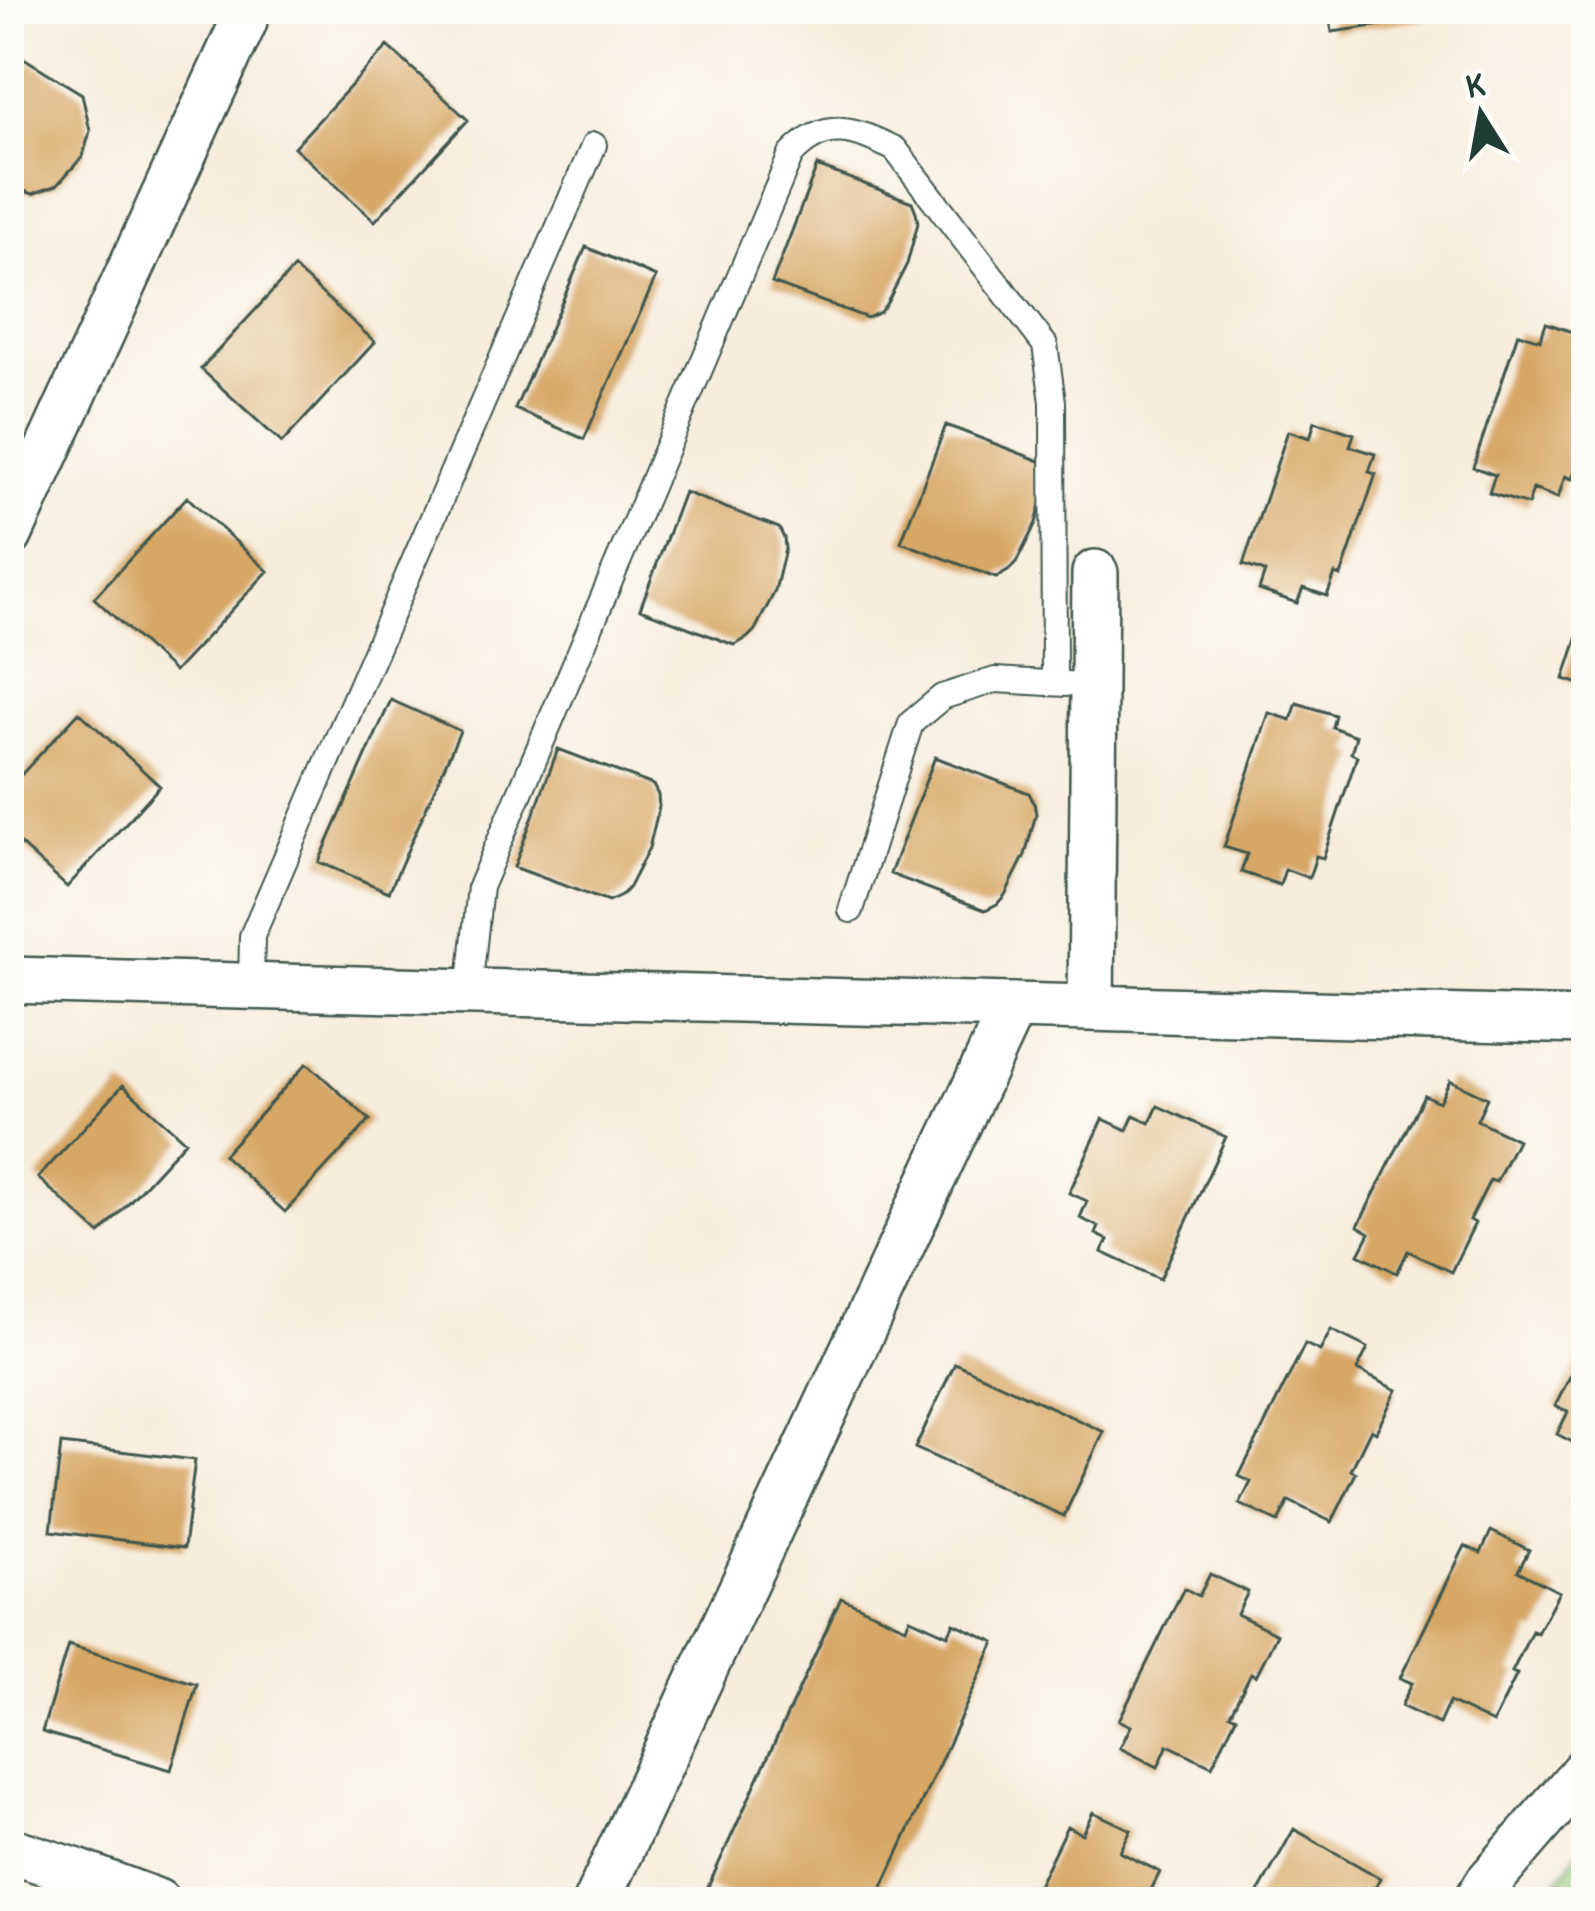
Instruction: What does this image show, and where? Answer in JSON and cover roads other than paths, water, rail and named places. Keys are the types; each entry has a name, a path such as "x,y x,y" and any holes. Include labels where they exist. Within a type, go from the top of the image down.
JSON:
{"street":[{"path":"9,536 244,20"},
{"path":"1091,1008 1074,684 1095,573"},
{"path":"9,980 1586,1021"},
{"path":"596,1902 1013,1006"},
{"path":"1476,1902 1586,1769"},
{"path":"9,1850 74,1887 157,1902"}],"lane":[{"path":"469,992 480,887 791,155 813,136 846,130 895,149 1045,344 1074,684 995,680 942,697 911,723 851,910"},
{"path":"251,986 252,937 594,145"}]}
